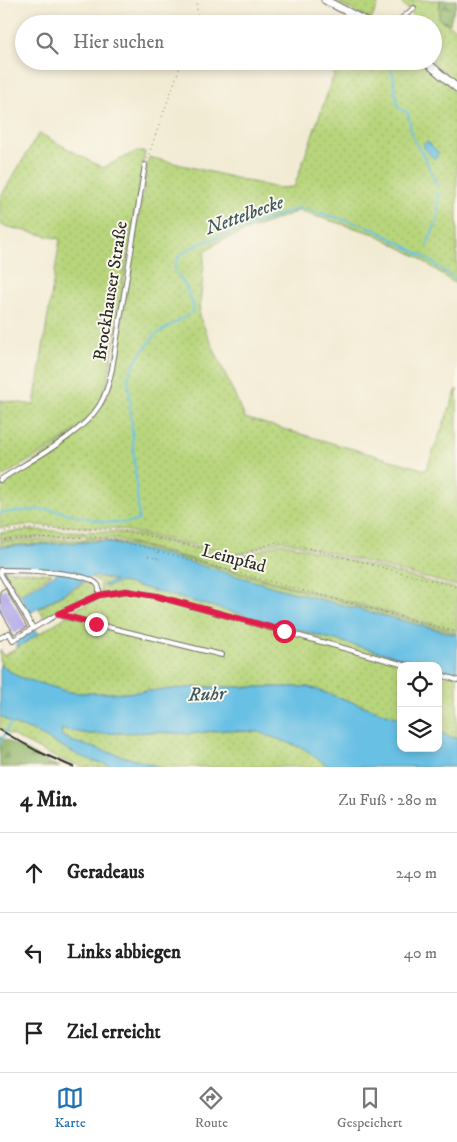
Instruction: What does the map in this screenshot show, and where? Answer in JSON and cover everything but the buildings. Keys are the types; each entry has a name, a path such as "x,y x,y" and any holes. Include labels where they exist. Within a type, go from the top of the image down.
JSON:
{"street":[{"path":"325,0 354,15"},
{"path":"436,70 457,88"}],"lane":[{"path":"406,15 414,8"},
{"name":"Brockhauser Straße","path":"0,480 79,426 94,413 104,398 112,370 145,165"},
{"path":"0,570 53,572 91,580 98,584 99,595"},
{"path":"0,573 33,628"},
{"path":"0,638 9,633 13,640 58,614 99,595 126,591 156,596 397,663"},
{"path":"58,614 222,655"},
{"path":"442,675 457,680"}],"path":[{"path":"196,0 198,15"},
{"path":"145,165 179,70"},
{"path":"0,532 26,529 114,530 238,555 272,543 285,542 457,587"},
{"name":"Leinpfad","path":"0,540 95,537 117,540 457,632"},
{"path":"153,549 149,556 158,559 159,550"}],"green space":[{"path":"333,0 380,0 373,15 362,15"},
{"path":"399,0 440,0 439,15 413,15"},
{"path":"440,0 457,0 450,24 442,20 442,15 439,15"},
{"path":"442,21 457,30 457,83 442,70"},
{"path":"336,70 432,70 457,91 457,285 418,257 375,234 298,211 220,241 205,251 199,316 245,418 426,470 457,389 457,586 281,540 241,554 235,554 114,528 27,525 0,528 0,486 80,428 96,414 105,399 114,377 116,354 149,157 277,188 294,187"},
{"path":"39,133 103,168 137,151 145,152 108,376 99,403 91,414 68,435 0,478 0,400 34,405 60,239 0,225 0,198"},
{"path":"27,530 114,532 142,536 235,557 242,557 280,543 299,547 457,589 457,631 117,539 88,537 84,534 81,536 0,539 0,533"},
{"path":"94,539 137,545 457,633 457,635 281,589 162,555 102,541 0,546 0,541"},
{"path":"3,570 52,574 19,594"},
{"path":"99,575 416,662 397,662 397,718 309,687 199,687 124,693 82,693 69,692 19,677 0,665 0,649 4,656 64,618 68,612 101,598 100,583 91,577"},
{"path":"88,581 96,586 96,595 44,617 38,609"},
{"path":"442,669 457,673 457,739 442,733"},
{"path":"0,716 78,755 116,767 83,767 56,758 0,729"},
{"path":"64,728 89,734 154,732 190,734 223,730 258,732 303,748 329,767 160,767 74,742 62,736 61,732"},
{"path":"0,737 52,764 60,767 0,767"}],"water":[{"path":"427,141 439,153 434,159 423,146"},
{"path":"102,541 162,554 281,589 457,635 457,673 442,669 442,662 416,662 122,582 104,587 103,585 115,580 93,576 30,613 20,595 56,574 60,569 0,565 0,547"},
{"path":"36,630 39,634 18,647 15,643"},
{"name":"Ruhr","path":"0,665 19,677 69,692 81,693 124,693 199,687 309,687 397,718 397,752 442,752 442,733 457,739 457,767 329,767 303,748 258,732 223,730 190,734 154,732 89,734 61,729 62,736 74,742 160,767 116,767 78,755 0,716"}],"waterway":[{"path":"391,70 398,107 408,113 412,136 426,160 437,186"},
{"path":"427,245 438,218 438,192"},
{"name":"Nettelbecke","path":"192,313 194,307 184,283 174,269 179,256 196,245 299,208 370,227 423,256 457,280"},
{"name":"Nettelbecke","path":"130,401 128,376 139,356 155,335 188,315"},
{"name":"Nettelbecke","path":"0,513 47,510 111,523 139,520 130,404"},
{"path":"0,743 11,723"}],"railway":[{"path":"0,730 37,751 73,767"}],"route":[{"path":"96,624 58,614 99,595 126,591 156,596 284,631"}]}
